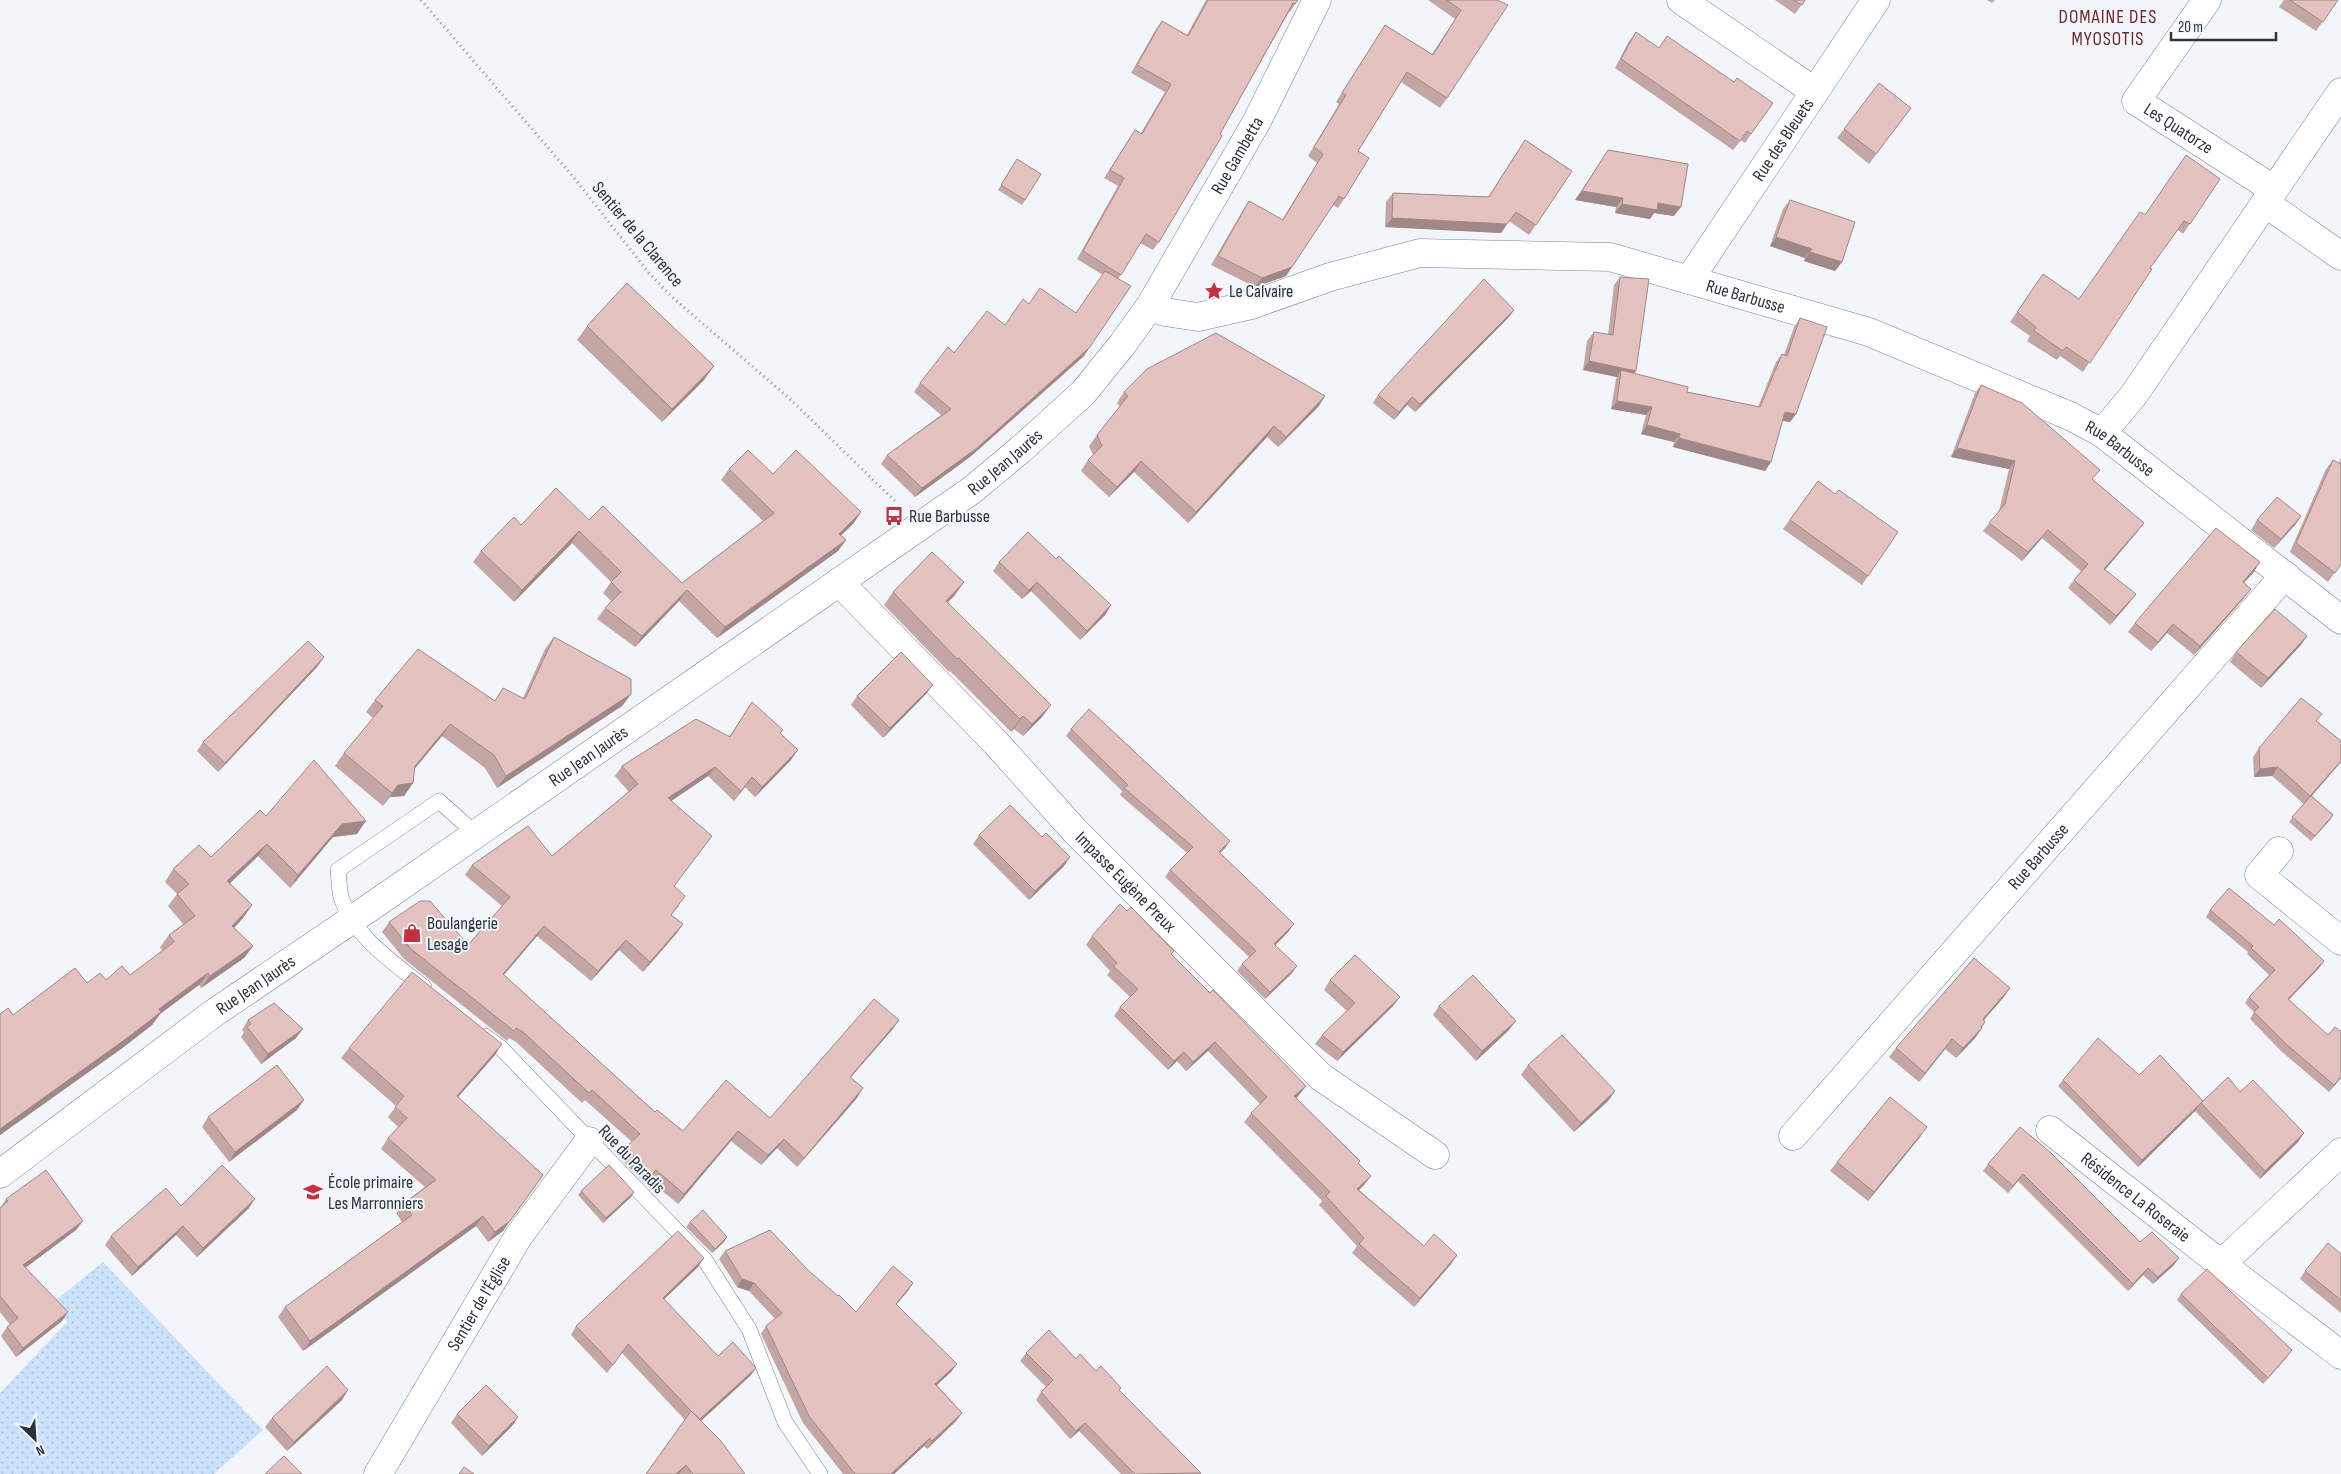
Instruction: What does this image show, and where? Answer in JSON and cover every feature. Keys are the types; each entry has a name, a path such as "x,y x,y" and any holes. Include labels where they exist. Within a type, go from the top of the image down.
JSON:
{"street":[{"name":"Rue Gambetta","path":"1150,306 1257,120 1317,0"},
{"path":"1681,0 1814,91"},
{"name":"Rue des Bleuets","path":"1689,280 1876,0"},
{"name":"Les Quatorze","path":"2207,0 2136,101 2269,196 2341,256"},
{"path":"2102,434 2132,396 2341,92"},
{"name":"Rue Barbusse","path":"1150,306 1165,312 1198,317 1251,305 1330,277 1420,253 1610,257 1868,332 2070,416 2102,434 2341,620"},
{"name":"Rue Jean Jaurès","path":"0,1174 214,1013 352,920 972,490 1083,393 1150,306"},
{"name":"Rue Barbusse","path":"1793,1136 2285,575"},
{"name":"Impasse Eugène Preux","path":"839,582 996,743 1075,831 1321,1078 1435,1155"},
{"path":"2279,851 2259,875 2341,941"},
{"name":"Résidence La Roseraie","path":"2050,1130 2341,1355"},
{"name":"Sentier de l'Église","path":"378,1474 518,1237 589,1141"},
{"path":"2221,1264 2341,1152"}],"lane":[{"path":"439,999 385,955 352,920 341,896 338,870 438,801 476,834"},
{"name":"Rue du Paradis","path":"470,1024 501,1048 704,1260 749,1329 785,1422 820,1474"}],"path":[{"name":"Sentier de la Clarence","path":"421,0 574,179 649,273 672,297 790,399 920,526"}],"shaded area":[{"path":"103,1262 263,1430 214,1474 0,1474 0,1393 67,1322 52,1303"}],"building":[{"path":"1208,0 1298,0 1295,4 1293,3 1220,134 1222,136 1159,242 1146,234 1121,275 1083,251 1124,178 1110,170 1135,130 1142,134 1171,84 1137,65 1162,21 1188,36"},
{"path":"1447,0 1497,0 1508,5 1447,98 1407,72 1358,151 1369,158 1344,199 1339,196 1292,267 1262,278 1218,256 1249,201 1283,220 1323,154 1314,147 1346,95 1342,93 1385,25 1433,55 1461,10"},
{"path":"1794,0 1805,0 1802,5"},
{"path":"2290,0 2338,0 2323,22"},
{"path":"1636,32 1659,48 1667,36 1734,82 1737,78 1773,103 1751,134 1747,131 1740,141 1621,59"},
{"path":"1879,83 1911,108 1876,154 1844,129"},
{"path":"1525,140 1572,171 1536,225 1516,212 1507,224 1392,218 1393,193 1489,197"},
{"path":"1608,150 1688,164 1681,207 1658,203 1657,210 1622,204 1623,198 1582,191"},
{"path":"2186,155 2220,179 2190,224 2184,221 2150,268 2152,269 2090,363 2066,347 2063,351 2034,331 2036,327 2017,312 2043,274 2079,299 2140,212 2145,215"},
{"path":"1017,159 1041,174 1025,200 1001,185"},
{"path":"1790,200 1855,222 1842,262 1810,252 1812,249 1776,237"},
{"path":"1105,271 1131,286 1090,347 977,448 922,488 887,455 951,409 920,383 948,347 954,353 987,311 1005,325 1023,299 1029,304 1040,288 1076,313"},
{"path":"1620,277 1649,279 1636,371 1589,361 1594,332 1613,335"},
{"path":"1484,279 1514,310 1420,404 1412,397 1399,412 1378,395"},
{"path":"627,283 714,366 672,409 587,326"},
{"path":"1800,318 1827,327 1796,414 1785,412 1771,462 1679,438 1680,434 1647,425 1652,407 1617,401 1621,370 1688,387 1687,392 1760,407 1782,354 1787,356"},
{"path":"1216,333 1325,396 1286,437 1274,426 1196,512 1141,461 1117,487 1088,460 1102,446 1097,435 1128,396 1124,392 1147,369"},
{"path":"1981,385 2022,403 2100,470 2092,479 2144,523 2104,569 2136,594 2116,616 2074,580 2088,564 2048,530 2028,552 1989,523 2005,504 2015,461 1957,448"},
{"path":"748,450 773,474 796,450 861,512 839,534 846,540 725,627 687,590 642,636 605,608 621,592 611,582 621,572 579,531 522,590 481,551 514,517 521,525 556,488 589,520 603,506 682,583 774,513 729,469"},
{"path":"2333,460 2341,464 2341,564 2335,573 2296,543"},
{"path":"1818,481 1835,494 1839,490 1898,532 1868,576 1790,520"},
{"path":"2277,497 2301,516 2281,539 2257,520"},
{"path":"2216,528 2260,562 2243,582 2251,589 2200,646 2173,624 2158,642 2135,623"},
{"path":"1028,532 1056,559 1059,556 1111,605 1087,631 1037,582 1029,590 999,562"},
{"path":"932,552 964,582 946,601 1051,705 1032,724 1023,716 1020,719 959,658 957,659 893,592"},
{"path":"2275,609 2307,636 2268,678 2236,652"},
{"path":"554,637 631,679 631,694 506,776 494,755 450,724 415,766 413,783 398,785 392,793 344,753 383,706 375,700 418,649 495,701 503,688 525,699"},
{"path":"308,641 324,657 225,763 203,742"},
{"path":"901,652 933,685 890,728 857,696"},
{"path":"2301,698 2322,714 2316,721 2341,741 2341,761 2310,796 2278,767 2260,769 2259,748"},
{"path":"752,702 783,730 780,733 798,750 762,787 752,777 741,791 715,767 668,798 712,836 674,886 685,896 671,915 683,924 650,962 626,940 598,971 544,926 503,974 655,1112 657,1110 683,1131 726,1080 770,1118 874,999 899,1020 850,1077 863,1088 804,1158 784,1139 768,1155 738,1131 684,1194 656,1170 652,1174 626,1147 640,1134 592,1090 589,1093 523,1032 516,1028 514,1031 411,949 389,922 420,901 430,901 468,945 510,897 472,865 528,826 552,856 638,784 622,766 696,719 730,737"},
{"path":"1089,709 1230,841 1219,852 1294,924 1274,944 1297,966 1270,992 1242,964 1256,951 1170,870 1193,847 1124,788 1128,785 1071,729"},
{"path":"314,760 366,821 342,824 298,875 267,844 227,881 252,905 232,926 253,946 210,976 208,973 159,1009 161,1012 130,1036 0,1129 0,1014 8,1008 13,1015 75,968 87,983 100,973 106,980 122,966 130,975 174,942 169,935 195,916 177,894 189,884 173,869 199,845 211,857 260,810 266,816"},
{"path":"2311,796 2333,815 2315,836 2292,817"},
{"path":"1010,805 1042,837 1046,833 1070,857 1035,891 979,835"},
{"path":"2229,888 2274,925 2279,919 2324,961 2288,999 2328,1035 2335,1027 2341,1030 2341,1077 2334,1085 2286,1044 2254,1012 2259,1007 2249,997 2275,970 2251,948 2253,946 2210,910"},
{"path":"1120,904 1127,911 1131,907 1174,951 1171,954 1210,993 1213,990 1306,1086 1294,1096 1360,1161 1358,1163 1371,1176 1357,1189 1424,1246 1434,1234 1457,1255 1420,1298 1359,1244 1364,1238 1326,1196 1330,1192 1251,1113 1267,1097 1215,1042 1193,1062 1184,1052 1174,1061 1120,1007 1138,989 1113,966 1117,963 1092,936"},
{"path":"1355,955 1400,997 1343,1052 1322,1035 1355,1003 1330,980"},
{"path":"1974,958 2010,988 1983,1019 1985,1022 1982,1028 1963,1048 1952,1039 1925,1073 1896,1048"},
{"path":"412,972 502,1044 457,1096 543,1175 510,1221 495,1232 483,1216 310,1341 285,1307 412,1215 404,1203 436,1180 388,1138 407,1118 395,1107 404,1096 349,1048"},
{"path":"1473,975 1516,1021 1482,1051 1439,1006"},
{"path":"274,1003 303,1029 268,1054 247,1027 251,1024 248,1020"},
{"path":"1562,1035 1615,1091 1581,1123 1528,1065"},
{"path":"2098,1038 2139,1075 2160,1055 2203,1101 2142,1160 2063,1080"},
{"path":"277,1065 304,1100 235,1152 208,1117"},
{"path":"2228,1077 2240,1092 2253,1080 2304,1133 2265,1171 2201,1103"},
{"path":"1890,1097 1927,1127 1874,1192 1837,1162"},
{"path":"2020,1127 2050,1152 2140,1242 2152,1232 2179,1258 2158,1277 2148,1268 2133,1284 2023,1174 2013,1186 1988,1164"},
{"path":"222,1165 255,1199 203,1248 183,1226 138,1267 111,1236 166,1188 181,1206"},
{"path":"609,1165 634,1192 606,1218 581,1191"},
{"path":"46,1170 83,1221 23,1265 68,1312 23,1348 7,1327 18,1318 0,1296 0,1208 8,1201 6,1199"},
{"path":"703,1210 727,1237 715,1249 690,1222"},
{"path":"770,1230 809,1271 839,1295 856,1312 893,1266 913,1283 896,1304 957,1364 935,1384 962,1413 932,1441 930,1438 891,1474 855,1474 809,1416 766,1326 782,1313 754,1283 742,1279 725,1251"},
{"path":"678,1231 704,1258 663,1298 718,1356 733,1342 756,1368 700,1419 628,1344 613,1365 576,1326"},
{"path":"2328,1243 2341,1254 2341,1300 2305,1271"},
{"path":"2207,1269 2292,1350 2268,1378 2181,1294"},
{"path":"1049,1330 1076,1359 1080,1354 1096,1371 1101,1366 1121,1388 1119,1390 1201,1473 1135,1474 1085,1423 1076,1431 1041,1392 1053,1380 1026,1353"},
{"path":"327,1366 348,1390 294,1442 272,1418"},
{"path":"486,1385 518,1417 489,1446 457,1414"},
{"path":"691,1411 721,1441 745,1474 693,1474 686,1465 676,1474 646,1474"},
{"path":"284,1456 302,1474 265,1474"},
{"path":"464,1467 474,1474 459,1474"}],"place":[{"name":"Le Calvaire","path":"1214,291"},
{"name":"Rue Barbusse","path":"894,516"},
{"name":"Boulangerie Lesage","path":"412,933"},
{"name":"École primaire Les Marronniers","path":"313,1192"}],"district":[{"name":"DOMAINE DES MYOSOTIS","path":"2108,27"}]}
